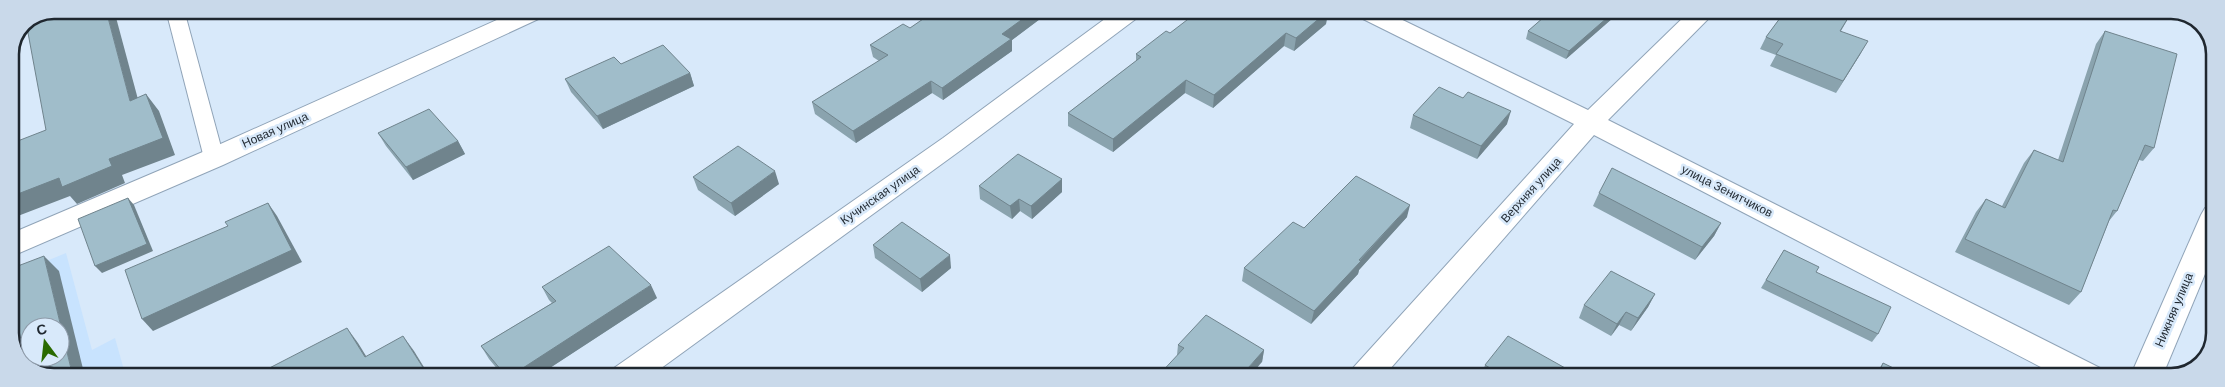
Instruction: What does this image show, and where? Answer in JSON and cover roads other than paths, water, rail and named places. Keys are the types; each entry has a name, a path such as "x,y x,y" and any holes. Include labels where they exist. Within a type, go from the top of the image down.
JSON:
{"street":[{"name":"Новая улица","path":"19,242 214,158 519,19"},
{"name":"Кучинская улица","path":"638,368 952,144 1121,19"},
{"name":"улица Зенитчиков","path":"1380,19 1591,122 2071,368"},
{"name":"Верхняя улица","path":"1372,368 1591,122 1696,19"},
{"name":"Нижняя улица","path":"2150,368 2206,236"}],"lane":[{"path":"177,19 214,158"}]}
